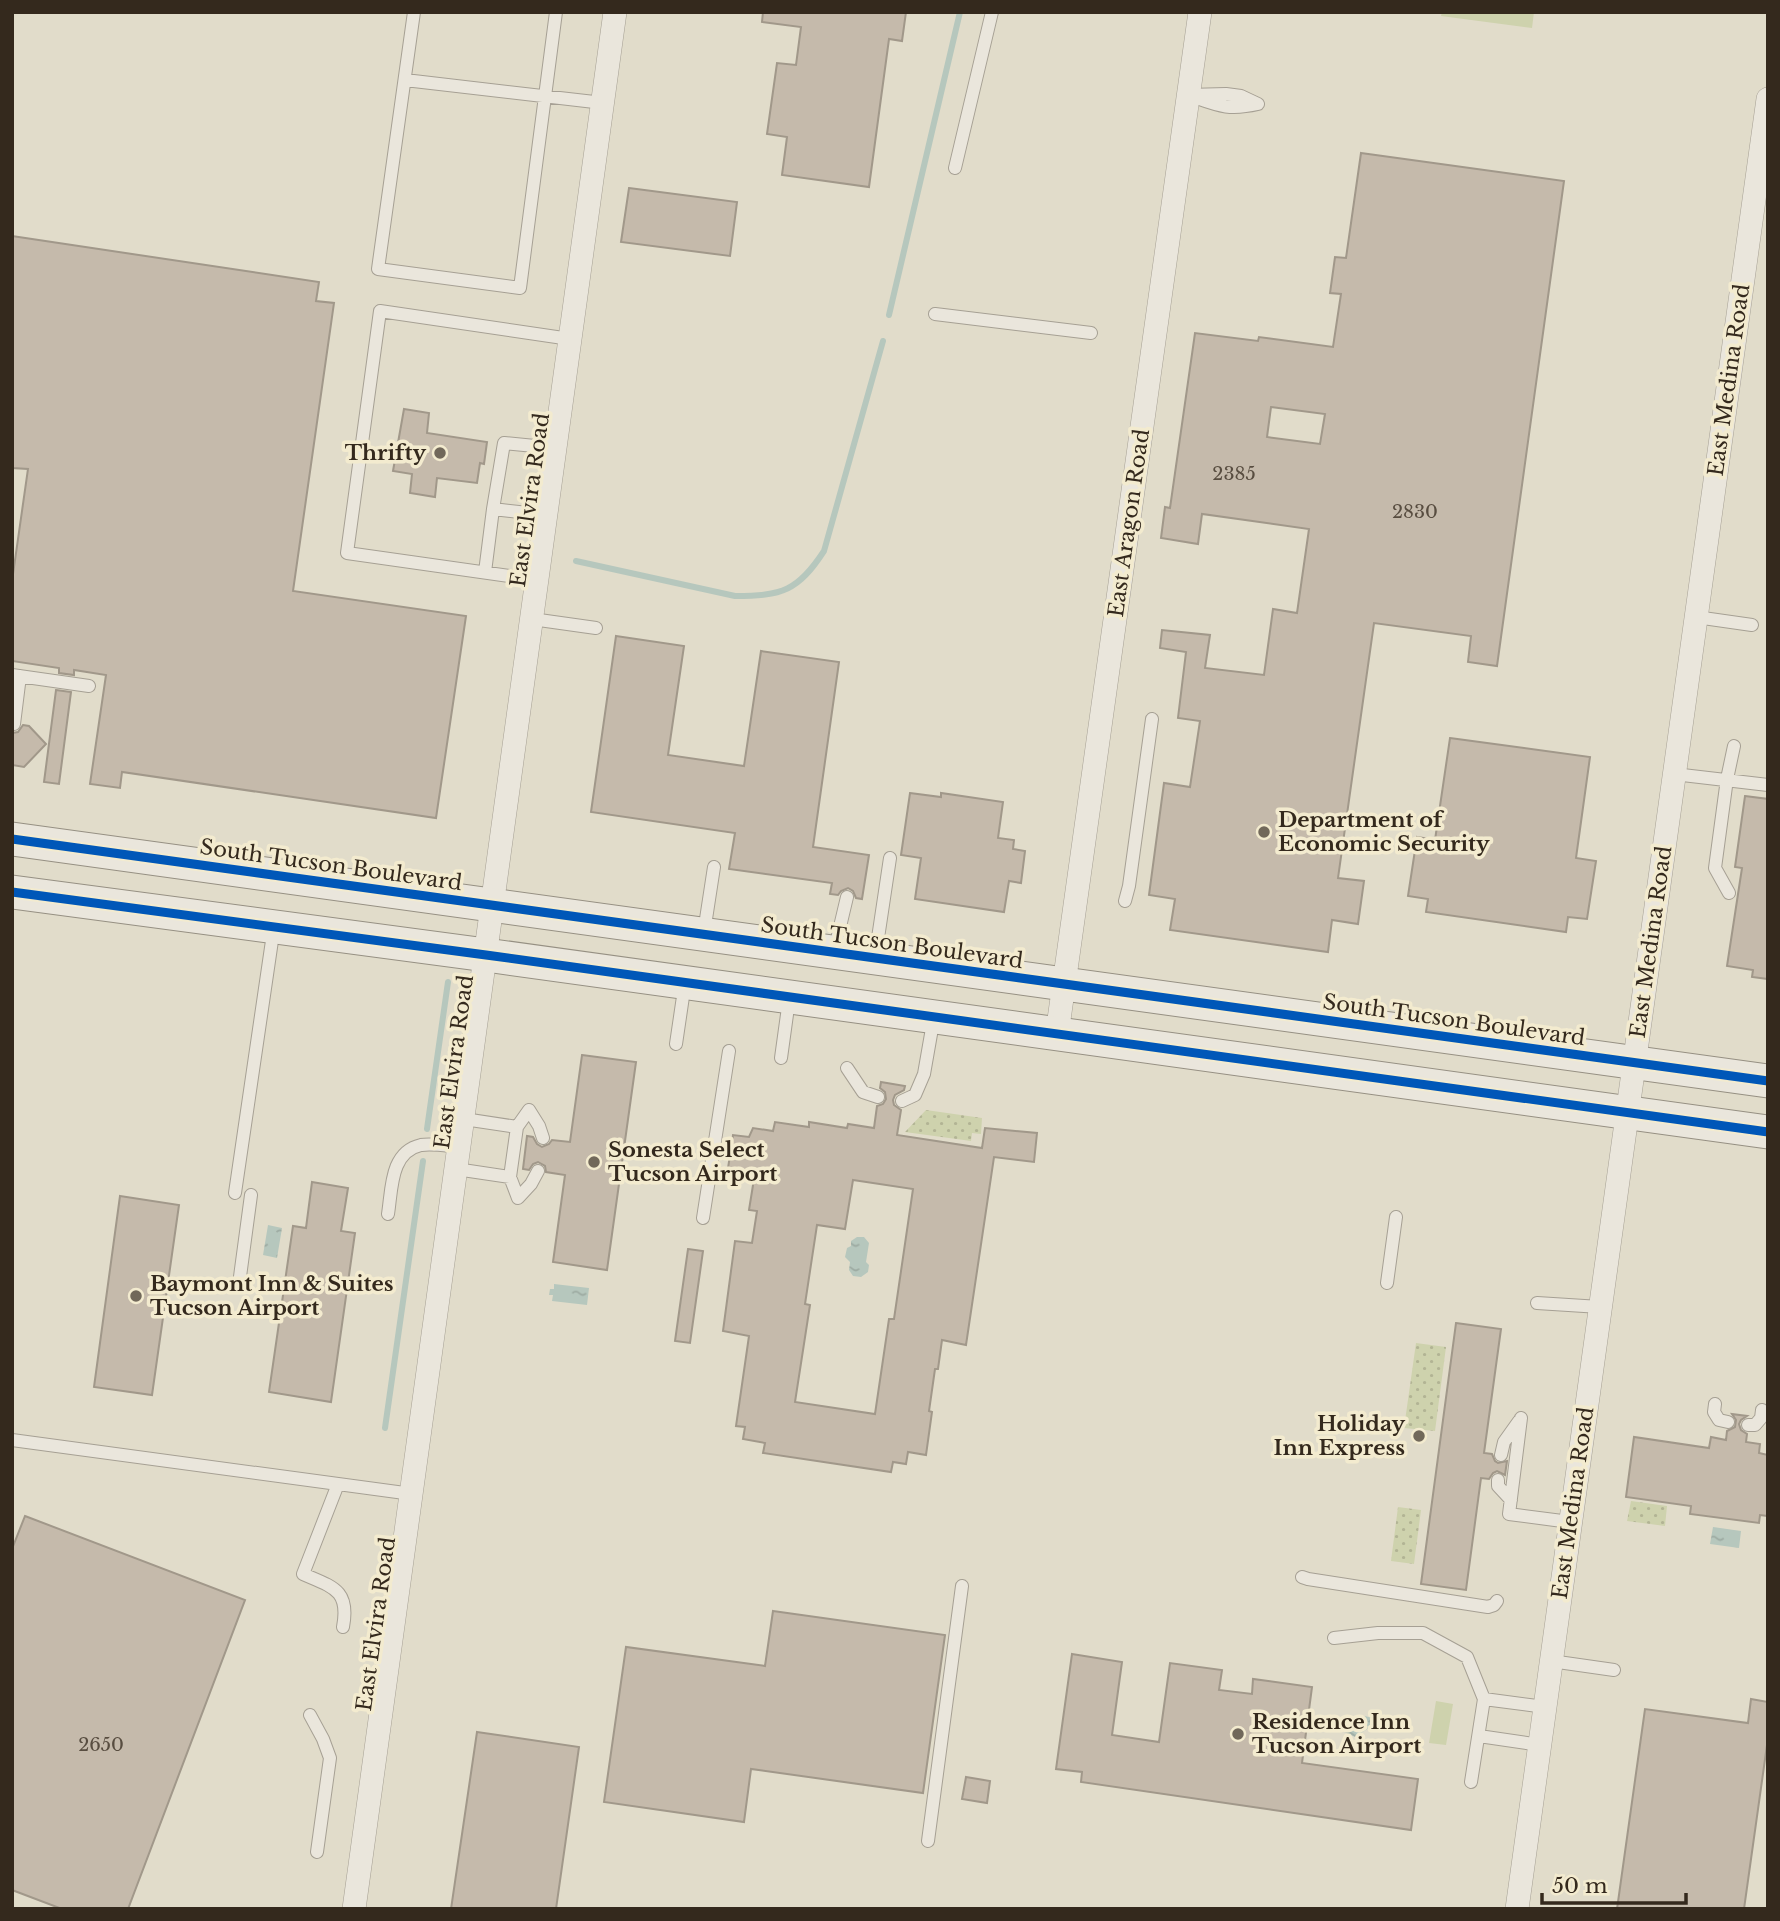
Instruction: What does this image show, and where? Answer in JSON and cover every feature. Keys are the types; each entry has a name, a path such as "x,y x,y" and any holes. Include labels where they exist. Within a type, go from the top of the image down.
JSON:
{"main road":[{"name":"South Tucson Boulevard","path":"12,839 1768,1081"},
{"path":"12,892 486,954 1768,1132"}],"street":[{"name":"East Elvira Road","path":"354,1909 615,12"},
{"name":"East Aragon Road","path":"1057,1034 1200,12"},
{"name":"East Medina Road","path":"1517,1909 1768,99"}],"lane":[{"path":"414,12 378,269 520,288 556,12"},
{"path":"955,167 992,12"},
{"path":"405,80 603,103"},
{"path":"537,580 347,552 380,311 570,338"},
{"path":"935,314 1091,333"},
{"path":"485,572 504,443 555,448"},
{"path":"494,509 546,515"},
{"path":"1696,617 1752,625"},
{"path":"532,620 596,628"},
{"path":"13,724 16,676 89,686"},
{"path":"1125,901 1152,719"},
{"path":"1729,893 1715,867 1734,746"},
{"path":"1674,774 1768,785"},
{"path":"875,958 890,858"},
{"path":"704,935 714,867"},
{"path":"834,953 847,897"},
{"path":"235,1193 274,927"},
{"path":"676,1044 685,982"},
{"path":"781,1058 790,997"},
{"path":"902,1101 915,1096 924,1074 934,1017"},
{"path":"703,1219 729,1051"},
{"path":"847,1068 863,1092 878,1097"},
{"path":"538,1171 531,1184 518,1198 510,1177 517,1127 528,1110 539,1126 543,1138"},
{"path":"464,1119 517,1127"},
{"path":"388,1214 395,1167 404,1153 422,1145 510,1177"},
{"path":"239,1284 251,1195"},
{"path":"1387,1283 1396,1217"},
{"path":"1537,1303 1600,1307"},
{"path":"1715,1404 1714,1412 1719,1420 1728,1422"},
{"path":"1748,1425 1755,1425 1761,1418 1762,1410"},
{"path":"1502,1455 1504,1442 1521,1418 1508,1514 1570,1522"},
{"path":"12,1440 412,1494"},
{"path":"1498,1480 1497,1486 1511,1500"},
{"path":"338,1484 303,1574 330,1586 341,1596 345,1606 343,1628"},
{"path":"1302,1577 1488,1607 1497,1601"},
{"path":"928,1841 962,1587"},
{"path":"1334,1639 1378,1633 1423,1633 1467,1657 1484,1699 1471,1782"},
{"path":"1551,1661 1614,1670"},
{"path":"1484,1699 1545,1707"},
{"path":"310,1715 330,1758 317,1852"},
{"path":"1479,1736 1540,1745"}],"green space":[{"path":"1442,12 1534,12 1532,28 1441,16"},
{"path":"926,1110 982,1118 981,1134 972,1133 971,1141 905,1132"},
{"path":"1416,1343 1446,1347 1435,1431 1404,1428"},
{"path":"1631,1501 1667,1506 1665,1526 1627,1521"},
{"path":"1398,1507 1421,1510 1414,1564 1391,1561"},
{"path":"1436,1701 1453,1704 1446,1745 1429,1743"}],"water":[{"path":"268,1225 282,1228 277,1258 263,1255"},
{"path":"864,1237 869,1243 866,1262 869,1265 868,1272 861,1277 853,1276 849,1270 850,1262 845,1257 851,1241"},
{"path":"554,1284 589,1288 587,1305 552,1301 553,1295 549,1295"},
{"path":"1713,1527 1741,1531 1739,1548 1710,1544"},
{"path":"1343,1716 1353,1722 1365,1716 1372,1718 1372,1726 1355,1737 1344,1732 1338,1721"}],"building":[{"path":"763,12 906,12 902,41 889,39 869,187 782,175 787,137 767,134 777,63 796,65 801,27 762,22"},
{"path":"1361,153 1564,181 1497,666 1468,662 1471,636 1374,623 1338,878 1364,881 1358,924 1332,920 1328,952 1170,930 1175,899 1149,895 1164,783 1190,787 1200,721 1178,718 1186,652 1160,648 1162,630 1210,635 1205,668 1264,675 1273,609 1297,613 1309,529 1202,514 1198,544 1161,538 1165,507 1170,508 1195,333 1258,341 1259,337 1333,347 1341,294 1330,293 1335,257 1346,258","holes":["1271,407 1325,414 1320,444 1267,437"]},
{"path":"629,188 737,202 730,256 621,242"},
{"path":"12,236 319,282 316,301 334,303 293,591 466,616 436,818 122,772 120,788 90,784 106,675 74,670 74,675 59,673 59,668 12,661 12,581 28,469 12,468"},
{"name":"Thrifty","path":"404,409 429,413 427,433 487,442 484,464 480,463 477,483 437,478 435,497 410,493 412,474 393,471"},
{"path":"616,636 684,646 668,755 744,766 761,651 839,662 813,847 869,855 862,899 856,898 848,888 838,895 830,894 832,883 729,869 735,833 591,812"},
{"path":"56,690 71,692 59,784 44,782"},
{"path":"23,725 29,726 46,744 24,767 12,765 12,733 18,732"},
{"path":"1450,738 1590,757 1576,858 1596,861 1587,919 1568,917 1566,932 1426,912 1428,899 1408,896 1417,837 1435,840"},
{"path":"910,793 941,797 941,793 1003,802 998,838 1014,840 1013,849 1025,851 1021,883 1009,881 1004,912 915,899 921,858 901,855"},
{"path":"1745,796 1768,799 1768,979 1752,977 1753,970 1727,966 1742,868 1735,867"},
{"name":"Sonesta Select Tucson Airport","path":"582,1055 636,1062 607,1270 553,1262 565,1175 546,1172 545,1166 538,1162 529,1170 523,1169 527,1136 533,1137 542,1147 552,1140 570,1142"},
{"path":"881,1082 905,1086 893,1100 894,1105 901,1110 897,1135 982,1148 985,1128 1037,1133 1034,1162 994,1157 966,1345 942,1340 929,1411 932,1412 926,1455 908,1452 906,1464 893,1462 891,1472 763,1453 765,1443 743,1439 745,1427 736,1426 749,1336 723,1331 735,1241 752,1243 757,1211 749,1210 754,1179 727,1175 733,1135 749,1137 753,1128 773,1131 775,1122 809,1127 809,1122 847,1128 848,1124 874,1128 877,1106 883,1104 886,1099 885,1092 880,1088","holes":["853,1180 913,1189 894,1319 889,1319 875,1414 795,1402 810,1305 805,1304 817,1225 845,1229"]},
{"path":"312,1182 348,1188 341,1231 355,1233 331,1402 269,1392 293,1226 306,1228"},
{"name":"Baymont Inn & Suites Tucson Airport","path":"120,1196 179,1205 152,1395 94,1387"},
{"path":"688,1249 703,1251 690,1343 675,1341"},
{"path":"1456,1323 1501,1329 1484,1453 1492,1454 1498,1463 1507,1461 1505,1475 1497,1471 1489,1479 1481,1478 1466,1590 1421,1584"},
{"path":"1732,1414 1747,1416 1739,1424 1741,1430 1747,1434 1746,1442 1760,1444 1759,1453 1768,1455 1768,1516 1760,1515 1759,1523 1690,1514 1691,1506 1626,1497 1634,1437 1709,1448 1711,1437 1726,1440 1727,1431 1735,1427 1736,1420"},
{"path":"25,1516 245,1600 128,1909 62,1909 12,1890 12,1549"},
{"path":"773,1611 945,1635 923,1793 751,1769 744,1822 604,1802 626,1647 765,1666"},
{"path":"1072,1654 1122,1662 1112,1735 1159,1742 1170,1663 1222,1670 1219,1690 1252,1694 1253,1679 1312,1687 1302,1763 1418,1779 1411,1830 1081,1782 1082,1772 1056,1769"},
{"path":"1751,1699 1768,1702 1768,1738 1744,1909 1617,1909 1645,1709 1748,1723"},
{"path":"477,1732 579,1747 556,1909 451,1909"},
{"path":"966,1777 990,1781 987,1803 962,1799"}],"waterway":[{"path":"889,315 960,12"},
{"path":"576,561 735,596 765,595 797,583 824,551 883,341"},
{"path":"427,1129 448,982"},
{"path":"385,1428 423,1161"}],"cycle path":[{"path":"12,839 1768,1081"},
{"path":"12,892 1768,1132"}],"place":[{"name":"Thrifty","path":"440,453"},
{"name":"Department of Economic Security","path":"1264,832"},
{"name":"Sonesta Select Tucson Airport","path":"594,1162"},
{"name":"Baymont Inn & Suites Tucson Airport","path":"136,1296"},
{"name":"Holiday Inn Express","path":"1419,1436"},
{"name":"Residence Inn Tucson Airport","path":"1238,1734"}]}
